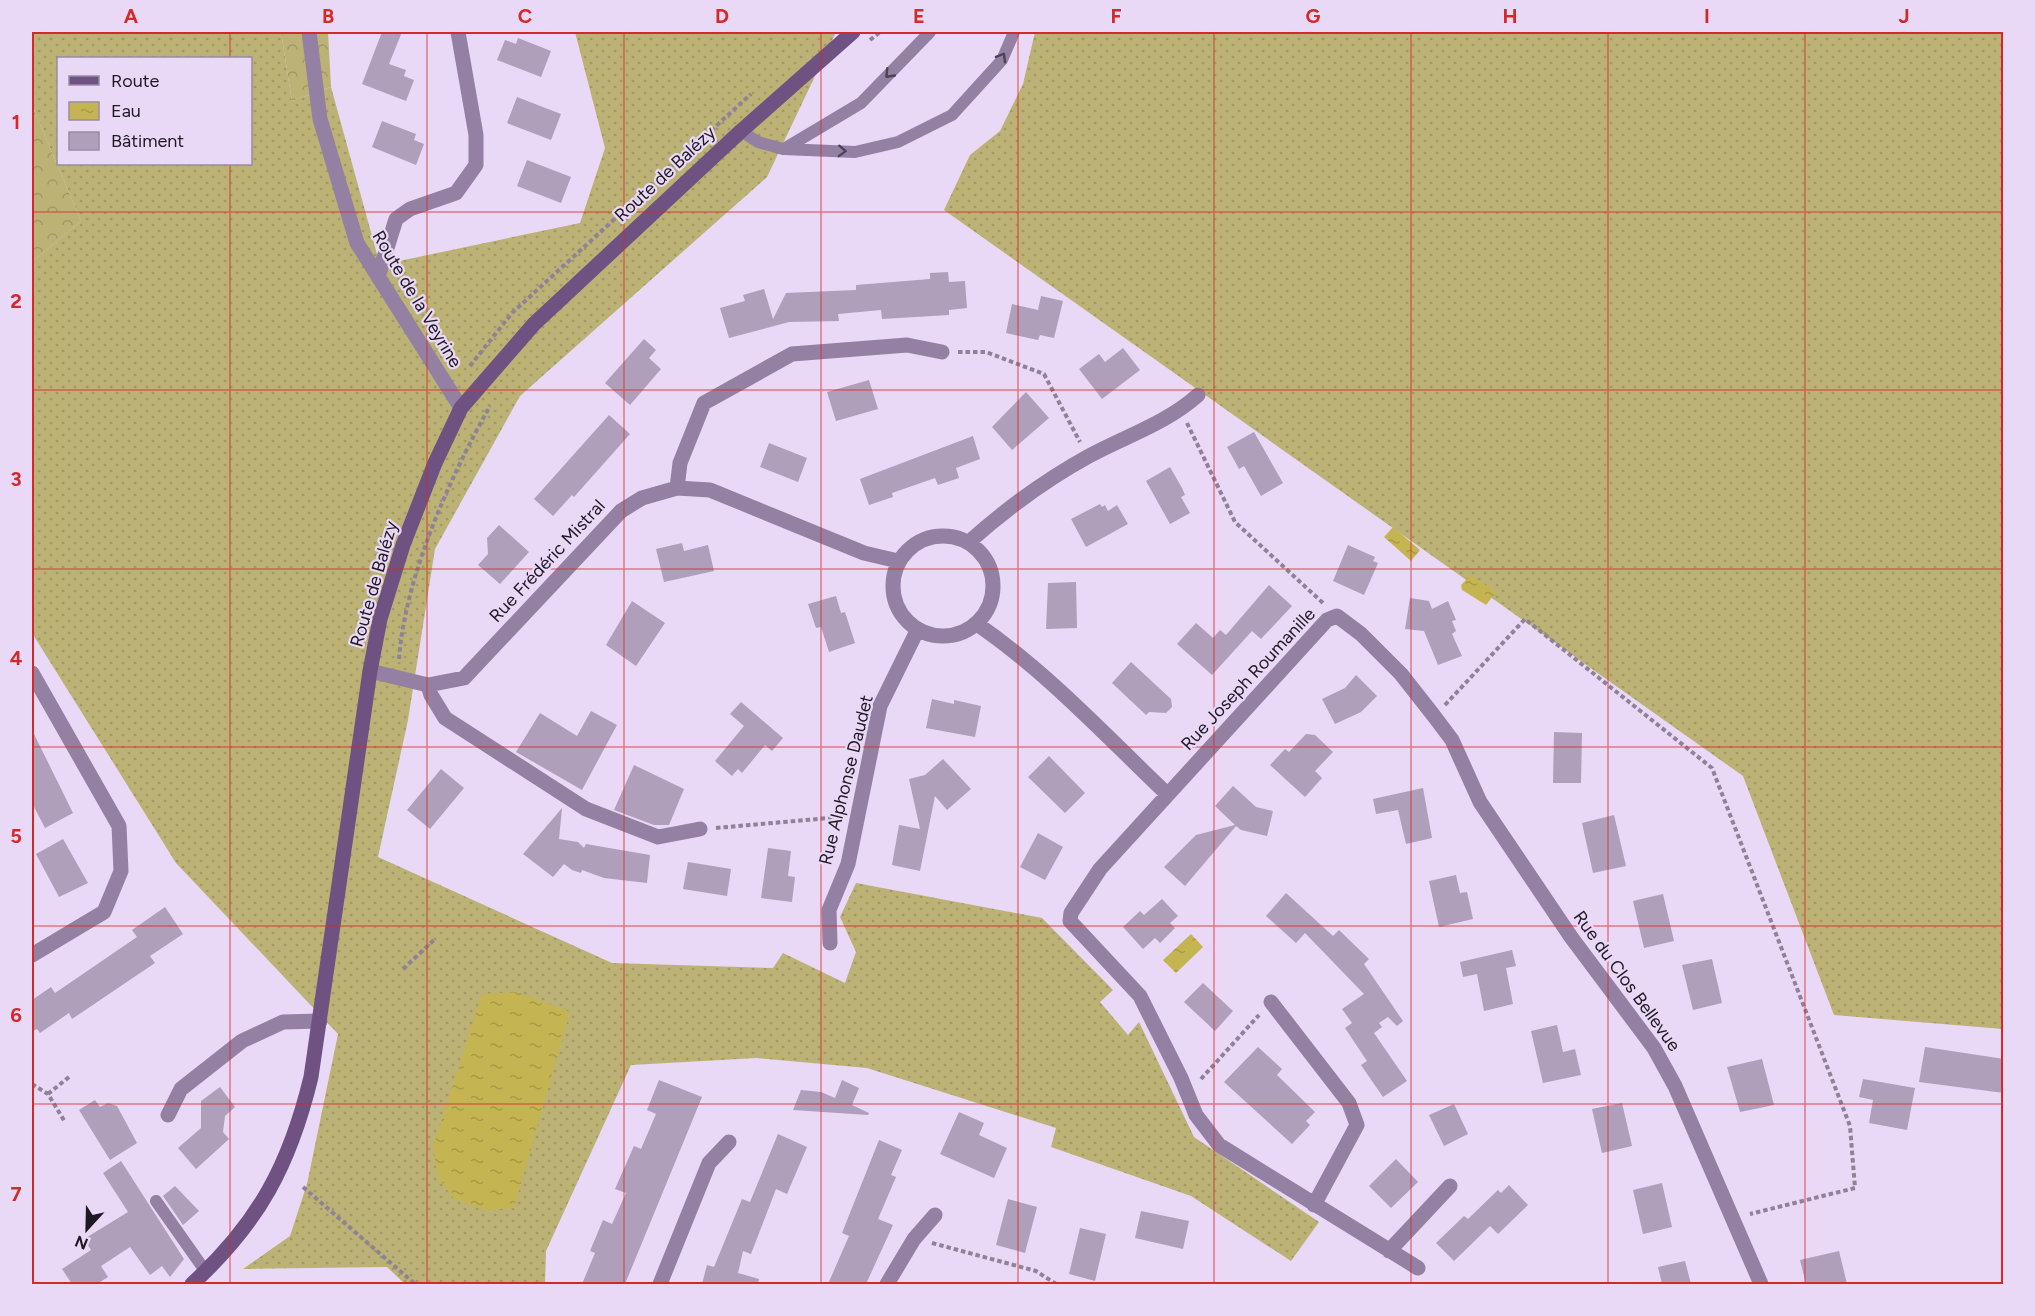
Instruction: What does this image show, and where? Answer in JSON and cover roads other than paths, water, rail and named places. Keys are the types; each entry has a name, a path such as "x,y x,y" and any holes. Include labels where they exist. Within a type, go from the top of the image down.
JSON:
{"main road":[{"name":"Route de Balézy","path":"192,1284 237,1239 278,1177 299,1128 311,1077 320,1021 370,671 380,619 403,545 435,463 461,408 534,324 741,131 853,32"}],"street":[{"name":"Route de la Veyrine","path":"309,32 320,119 357,243 461,408"},
{"path":"378,277 396,219 410,209 456,193 476,165 476,135 458,32"},
{"path":"677,488 680,463 704,403 792,354 907,345 942,352"},
{"path":"969,542 997,517 1088,457 1181,411 1198,395"},
{"name":"Rue Frédéric Mistral","path":"370,671 428,685 464,678 621,511 642,498 677,488 711,490 864,553 898,561"},
{"path":"943,535 969,542 986,559 994,581 991,604 977,624 948,637 917,631 898,612 891,586 898,561 917,542 943,535"},
{"name":"Rue Joseph Roumanille","path":"1418,1268 1219,1145 1196,1115 1186,1096 1181,1078 1140,996 1070,921 1071,913 1100,869 1327,620 1337,616 1361,634 1401,674 1434,716"},
{"path":"977,624 1001,640 1056,688 1167,794"},
{"name":"Rue Alphonse Daudet","path":"830,943 829,910 848,864 880,706 917,631"},
{"path":"32,673 119,826 121,871 105,912 32,955"},
{"path":"428,685 430,695 446,718 586,809 658,837 700,829"},
{"name":"Rue du Clos Bellevue","path":"1434,716 1452,741 1480,802 1571,937 1654,1048 1676,1086 1761,1284"},
{"path":"1271,1002 1349,1102 1355,1114 1357,1125 1314,1205"},
{"path":"168,1115 181,1089 242,1041 283,1022 320,1021"},
{"path":"660,1284 709,1163 729,1142"},
{"path":"1389,1251 1449,1186"},
{"path":"887,1284 914,1239 935,1215"}],"lane":[{"path":"783,149 861,103 930,32"},
{"path":"741,131 758,142 783,149 855,152 898,142 952,115 1002,60 1014,32"},
{"path":"156,1200 206,1272"}],"water":[{"path":"1393,527 1420,550 1411,561 1384,537"},
{"path":"1471,575 1496,592 1486,605 1462,590 1461,585"},
{"path":"1191,934 1203,947 1176,973 1163,960"},
{"path":"517,992 570,1012 514,1208 487,1210 454,1199 438,1177 433,1147 482,994"}]}
